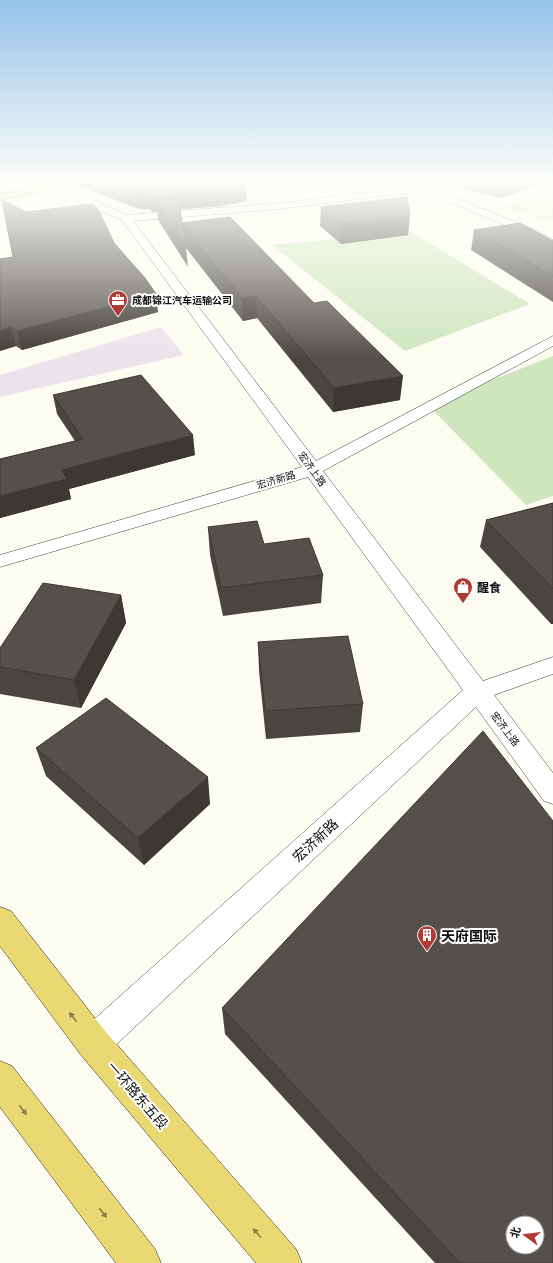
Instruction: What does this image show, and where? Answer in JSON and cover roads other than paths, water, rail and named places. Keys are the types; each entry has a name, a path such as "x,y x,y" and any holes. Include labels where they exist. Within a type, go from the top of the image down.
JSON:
{"main road":[{"name":"一环路东五段","path":"0,921 93,1043 282,1263"},
{"path":"0,1078 141,1263"}],"street":[{"name":"宏济上路","path":"143,241 476,692 553,793"},
{"name":"宏济新路","path":"0,561 312,470 553,340"},
{"name":"宏济新路","path":"93,1043 476,692 553,664"}],"place":[{"name":"成都锦江汽车运输公司","path":"118,317"},
{"name":"醒食","path":"463,604"},
{"name":"天府国际","path":"427,952"}]}
